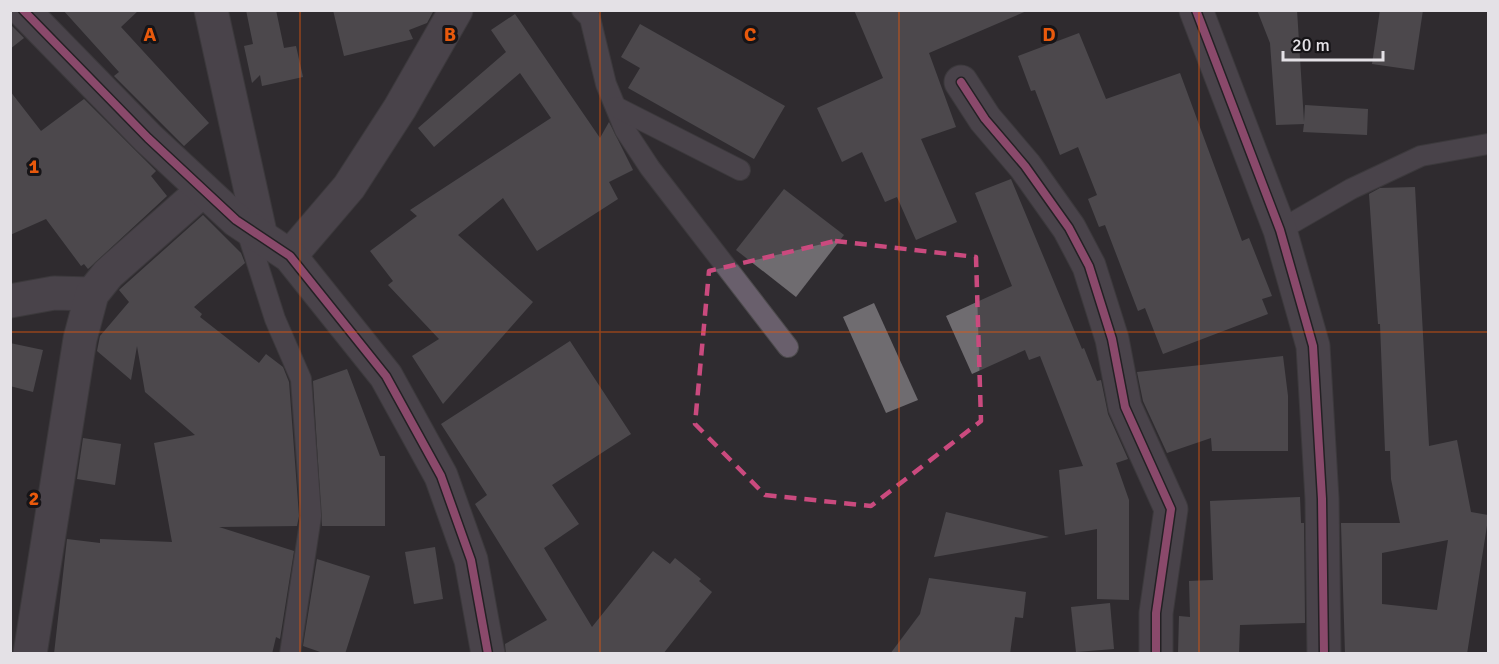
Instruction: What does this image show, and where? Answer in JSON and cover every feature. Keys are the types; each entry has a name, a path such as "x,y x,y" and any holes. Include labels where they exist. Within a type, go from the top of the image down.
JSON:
{"street":[{"path":"23,10 148,138 203,190 254,232 290,256 386,376 441,476 471,560 488,654"},
{"path":"211,10 254,232"},
{"path":"290,256 349,187 400,108 456,10"},
{"path":"1196,10 1280,230 1312,346 1322,499 1324,654"},
{"path":"961,82 985,119 1024,166 1069,228 1089,266 1112,339 1125,407 1171,509 1156,613 1156,654"},
{"path":"30,654 80,339 92,294 108,274 203,190"},
{"path":"10,301 54,293 92,294"}],"lane":[{"path":"582,10 590,18 606,84 625,130 650,168 788,347"},
{"path":"616,107 740,170"},
{"path":"1280,230 1351,189 1421,156 1488,144"},
{"path":"254,232 275,319 302,379 311,516 290,654"}],"highlighted area":[{"path":"835,241 976,257 981,421 871,506 765,495 695,424 709,271"}],"building":[{"path":"63,10 139,10 121,27 209,123 184,146 114,76 119,72"},
{"path":"246,10 276,10 284,48 296,46 303,77 262,86 260,75 252,83 244,46 253,44"},
{"path":"333,10 434,10 427,23 409,30 413,39 344,56"},
{"path":"854,10 1029,10 929,53 956,127 921,139 957,222 916,240 897,197 885,202 862,152 842,162 817,108 883,78"},
{"path":"1257,10 1297,10 1304,122 1305,105 1368,109 1367,135 1303,132 1304,124 1276,125 1270,43"},
{"path":"1380,10 1423,10 1414,70 1372,64"},
{"path":"515,14 600,138 609,122 633,170 609,182 618,199 537,251 503,198 458,235 533,302 443,404 412,356 439,339 388,285 393,281 370,251 417,216 410,210 551,118 520,73 434,147 418,128 506,52 491,30"},
{"path":"10,24 24,38 10,49"},
{"path":"640,24 785,106 754,159 628,88 640,68 621,57"},
{"path":"1079,33 1106,99 1180,73 1242,241 1249,238 1272,296 1262,299 1268,314 1163,354 1145,308 1138,311 1105,225 1099,227 1088,199 1097,195 1078,147 1060,155 1035,90 1031,91 1018,56"},
{"path":"10,91 41,131 84,99 156,171 151,176 167,196 88,269 84,264 81,266 46,219 10,235"},
{"path":"1011,179 1082,349 1084,348 1097,381 1101,380 1108,414 1128,459 1116,463 1129,500 1129,600 1097,599 1097,529 1065,535 1059,470 1083,466 1040,356 1029,360 1025,350 972,374 946,316 1012,286 975,193"},
{"path":"1415,187 1429,446 1457,440 1471,512 1488,515 1467,654 1345,654 1341,523 1400,523 1391,479 1390,451 1385,451 1380,324 1378,324 1369,194 1380,188","holes":["1448,540 1437,610 1382,604 1382,553"]},
{"path":"784,189 844,235 796,297 736,250"},
{"path":"203,215 241,253 245,263 194,307 202,314 200,317 259,363 266,354 283,367 289,382 299,516 297,526 219,527 294,551 280,639 276,637 272,654 54,654 67,539 100,543 100,539 172,542 154,443 195,435 145,392 137,346 131,380 97,351 100,336 129,302 119,290"},
{"path":"874,303 918,400 886,413 843,317"},
{"path":"570,341 631,434 552,485 579,524 544,548 592,627 653,551 670,564 675,558 701,579 699,581 712,592 663,654 506,654 505,644 547,620 475,504 487,495 441,424"},
{"path":"10,343 43,350 33,392 10,386"},
{"path":"1283,356 1288,396 1288,451 1212,451 1211,438 1167,453 1143,401 1137,372"},
{"path":"347,369 380,456 385,456 385,526 322,526 313,381"},
{"path":"83,438 121,444 115,485 77,479"},
{"path":"1300,497 1301,523 1304,523 1305,623 1240,625 1239,654 1178,654 1179,616 1190,617 1189,581 1213,580 1210,501"},
{"path":"946,512 1049,537 934,557"},
{"path":"435,547 443,599 414,604 405,552"},
{"path":"317,559 370,576 345,654 326,654 303,646"},
{"path":"929,578 1026,592 1023,618 1015,617 1010,654 890,654 920,614"},
{"path":"1110,603 1114,649 1076,652 1071,607"}],"cycle path":[{"path":"23,10 148,138 236,220 290,256 386,376 441,476 471,560 488,654"},
{"path":"1196,10 1280,230 1313,346 1322,499 1324,654"},
{"path":"961,82 985,119 1025,166 1069,228 1089,266 1112,339 1125,407 1171,509 1156,613 1156,654"}]}
